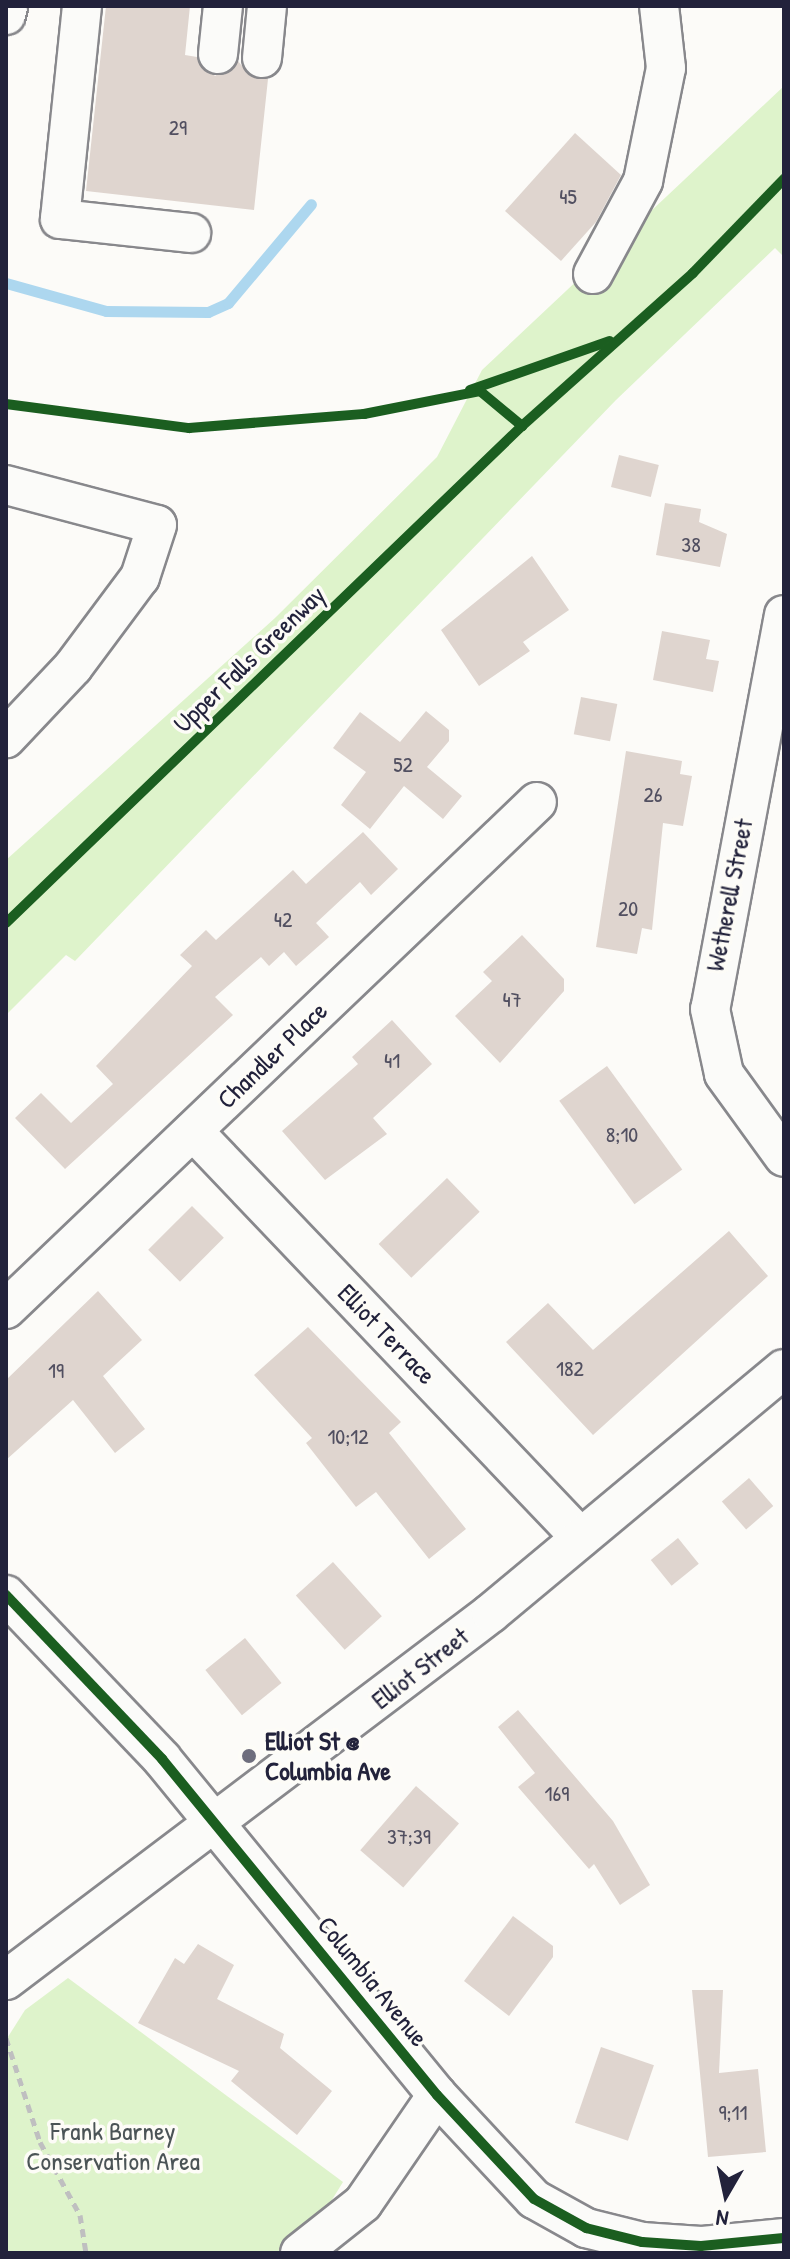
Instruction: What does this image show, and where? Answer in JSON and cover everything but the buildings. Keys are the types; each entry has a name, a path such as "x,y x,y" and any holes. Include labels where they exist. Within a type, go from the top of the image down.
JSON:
{"street":[{"path":"6,14 8,6"},
{"path":"82,6 60,219 191,233"},
{"path":"218,54 223,6"},
{"path":"262,58 267,6"},
{"path":"593,274 643,181 666,68 659,6"},
{"path":"6,485 157,525 140,577 73,667 8,733"},
{"name":"Wetherell Street","path":"784,615 710,1009 724,1074 784,1157"},
{"name":"Chandler Place","path":"6,1309 537,802"},
{"name":"Elliot Terrace","path":"193,1131 581,1538"},
{"name":"Elliot Street","path":"6,1980 217,1826 581,1538 784,1369"},
{"name":"Columbia Avenue","path":"6,1595 217,1826 437,2095 517,2185 586,2228 670,2246 784,2238"},
{"path":"300,2253 363,2203 437,2095"}],"path":[{"path":"6,2038 40,2142 80,2215 86,2253"}],"green space":[{"path":"784,86 784,257 775,248 616,400 75,961 66,955 6,1015 6,860 275,618 437,457 482,370"},
{"name":"Frank Barney Conservation Area","path":"68,1978 343,2182 299,2253 8,2253 6,2040 25,2010"}],"waterway":[{"path":"6,283 106,311 208,312 228,303 311,204"}],"cycle path":[{"name":"Upper Falls Greenway","path":"6,923 522,426 693,273 784,179"},
{"path":"470,390 610,341"},
{"path":"6,404 189,428 364,414 480,391 522,426"},
{"path":"6,1595 162,1759 437,2095 534,2199 586,2228 642,2242 701,2246 784,2238"}],"place":[{"name":"Elliot St @ Columbia Ave","path":"249,1756"}]}
